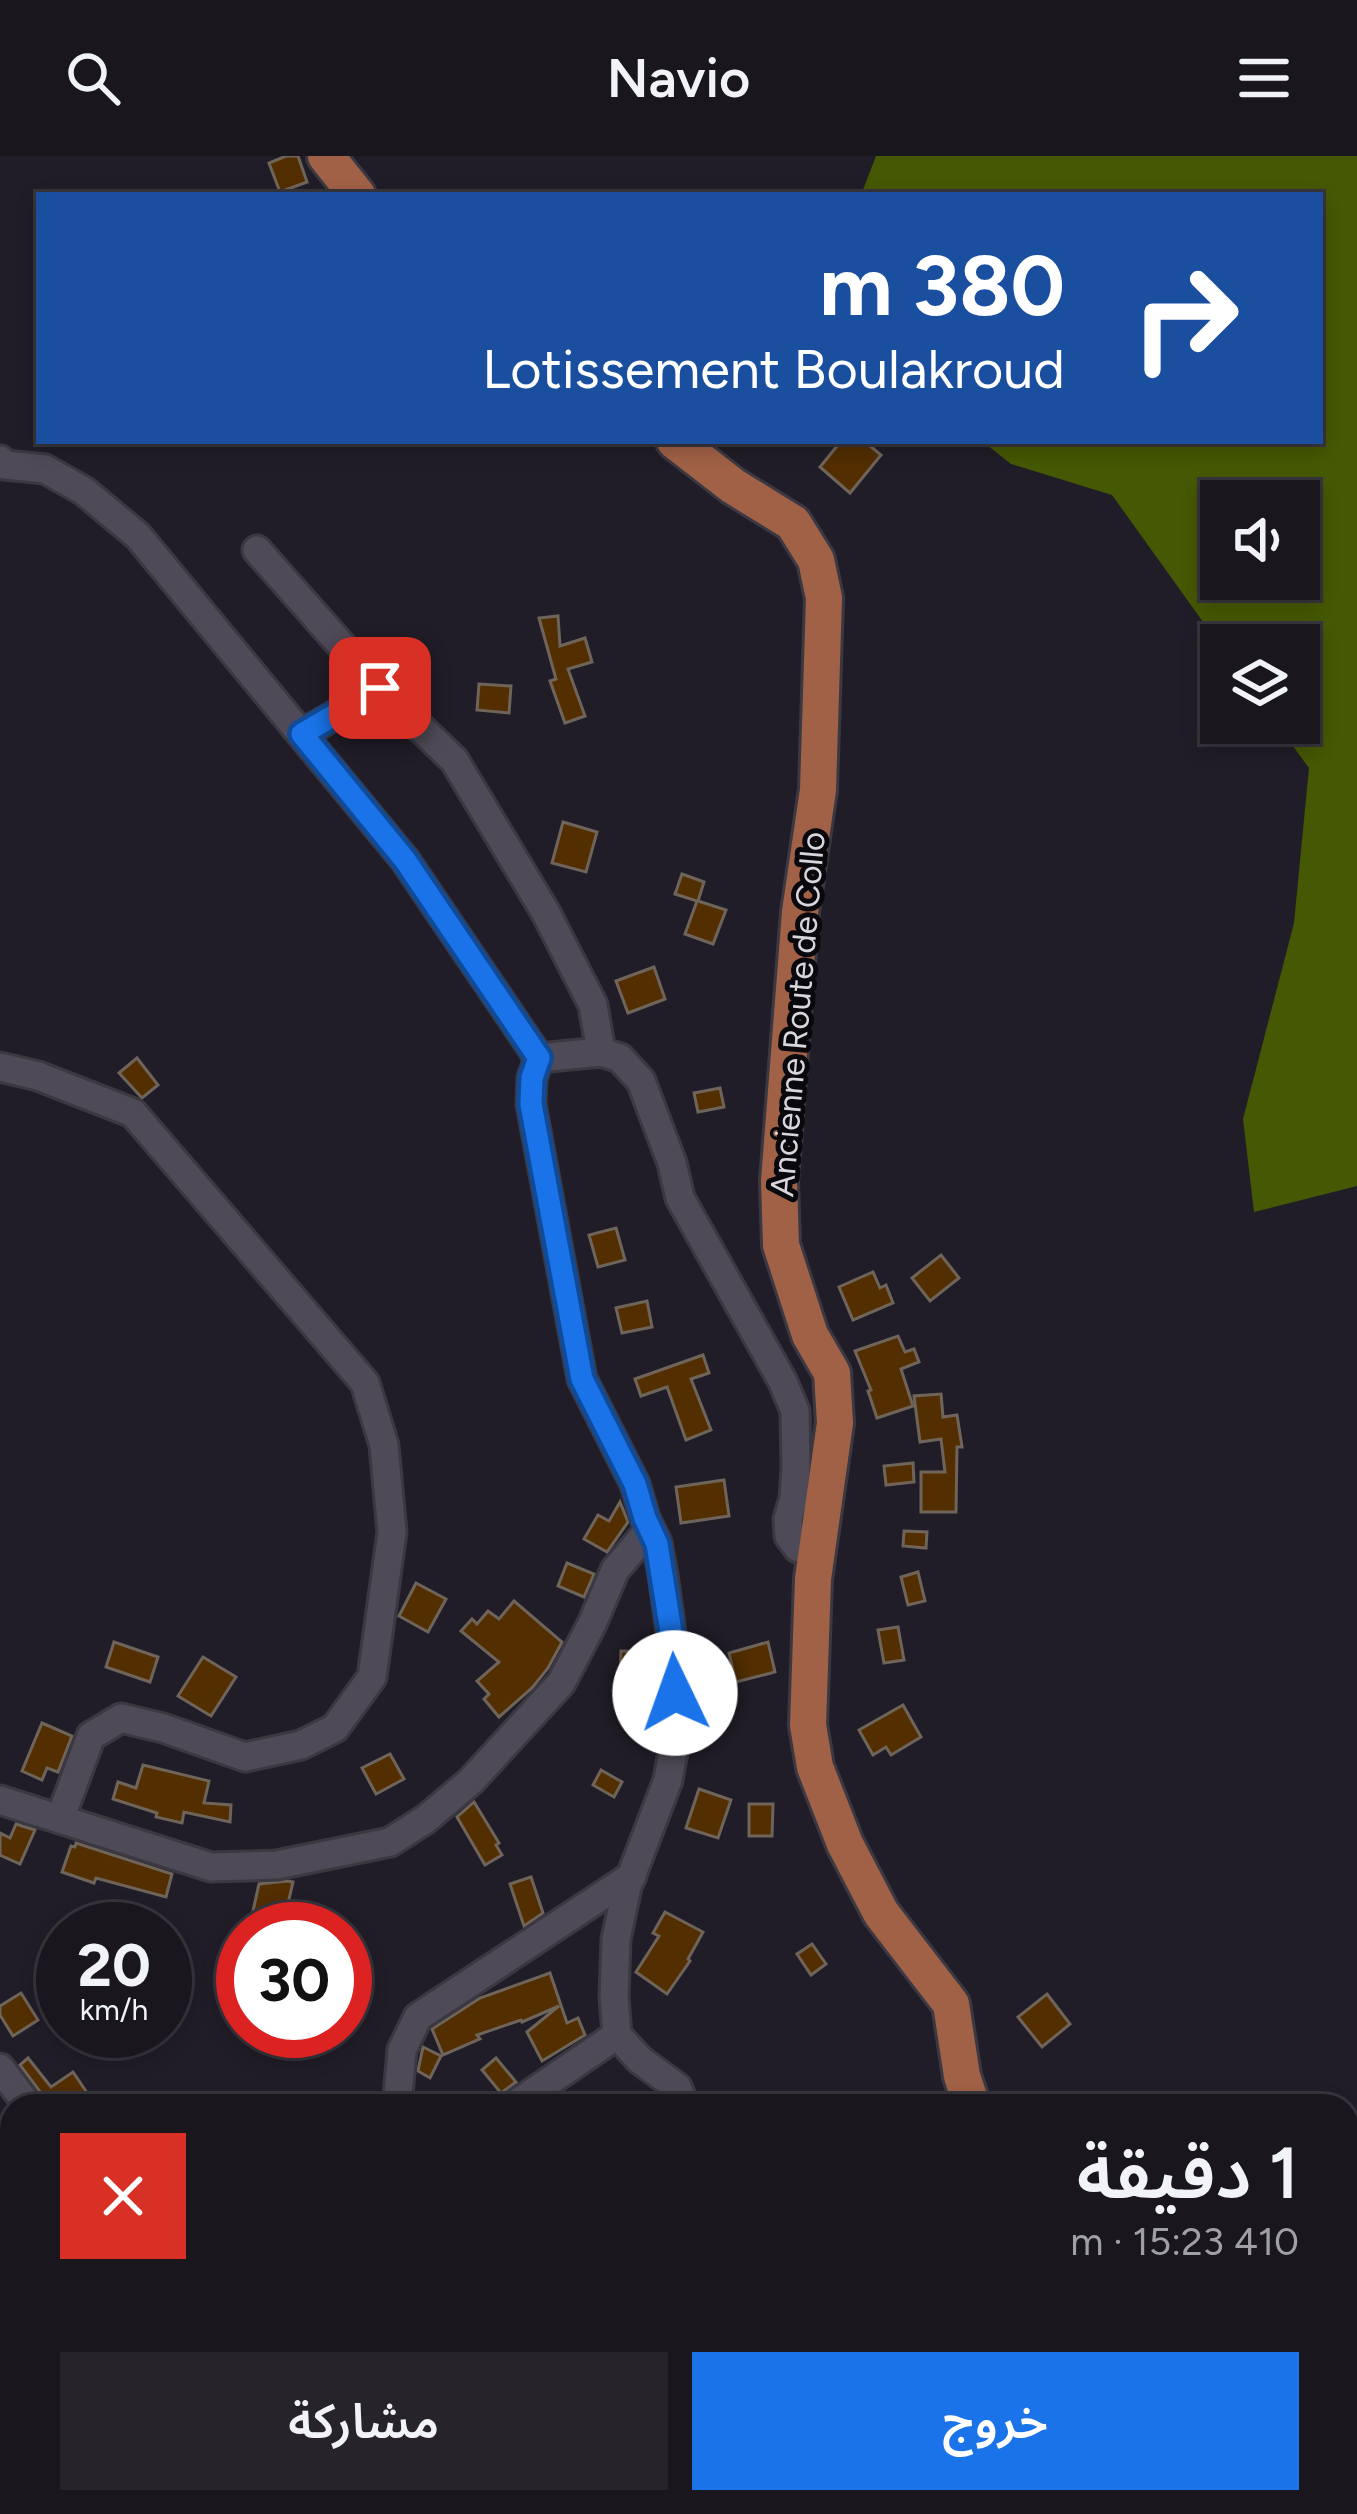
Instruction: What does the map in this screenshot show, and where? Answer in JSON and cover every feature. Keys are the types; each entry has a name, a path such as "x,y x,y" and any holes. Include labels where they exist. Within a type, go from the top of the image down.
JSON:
{"main road":[{"path":"326,156 355,192"},
{"name":"Ancienne Route de Collo","path":"679,444 733,486 794,523 816,560 824,598 818,790 800,912 779,1181 781,1245 810,1335 832,1373 835,1423 813,1579 808,1725 815,1768 845,1844 881,1913 951,2004 968,2094"}],"street":[{"path":"0,460 5,465 45,469 84,491 138,536 405,860 539,1058"},
{"path":"257,550 380,688 454,760 546,913 593,1005 601,1052"},
{"path":"302,734 380,688"},
{"path":"539,1058 601,1052 620,1058 641,1082 672,1162 680,1198 783,1382 795,1412 796,1468 789,1536 798,1548 817,1553"},
{"path":"539,1058 531,1104 582,1379 635,1484 657,1544 671,1632 676,1735 668,1780 632,1876 616,1940 617,2035 680,2094"},
{"path":"0,1067 38,1076 133,1113 365,1383 384,1444 392,1532 372,1677 335,1728 301,1745 245,1757 122,1718 91,1736 60,1820"},
{"path":"0,1800 211,1867 277,1865 390,1841 426,1819 471,1781 561,1683 615,1570 650,1529"},
{"path":"402,2094 401,2050 418,2017 632,1876"},
{"path":"531,2094 617,2035"},
{"path":"0,2068 20,2094"}],"green space":[{"path":"876,156 1357,156 1357,1186 1254,1212 1243,1119 1294,923 1309,768 1291,744 1320,744 1320,624 1205,624 1112,495 1011,464 986,444 1323,444 1323,192 862,192"}],"building":[{"path":"298,156 307,182 280,192 269,163"},
{"path":"839,444 868,444 881,455 850,493 820,467"},
{"path":"558,616 560,646 585,638 592,662 568,669 585,716 565,723 550,681 556,679 539,618"},
{"path":"479,684 511,686 509,713 477,710"},
{"path":"563,822 597,832 586,872 552,863"},
{"path":"682,874 704,882 698,901 726,910 713,944 685,934 697,901 675,894"},
{"path":"654,967 665,999 628,1013 616,981"},
{"path":"137,1058 158,1085 142,1098 119,1073"},
{"path":"720,1088 724,1107 698,1112 694,1093"},
{"path":"616,1228 625,1260 598,1267 589,1235"},
{"path":"941,1255 959,1278 930,1301 912,1278"},
{"path":"873,1272 880,1288 886,1285 893,1303 853,1320 839,1287"},
{"path":"647,1301 652,1327 622,1333 616,1308"},
{"path":"898,1336 905,1352 914,1349 919,1362 901,1369 913,1406 877,1418 855,1351"},
{"path":"703,1355 709,1373 691,1379 711,1430 686,1440 667,1387 641,1396 635,1379"},
{"path":"941,1394 943,1417 957,1415 962,1447 957,1447 956,1512 921,1512 921,1472 945,1472 941,1439 920,1442 914,1396"},
{"path":"913,1463 914,1482 886,1485 884,1466"},
{"path":"724,1480 729,1516 681,1523 676,1487"},
{"path":"620,1502 628,1522 607,1552 584,1539 598,1515 609,1521"},
{"path":"904,1531 927,1532 926,1548 903,1546"},
{"path":"567,1563 594,1574 584,1597 558,1586"},
{"path":"918,1572 925,1601 908,1605 901,1577"},
{"path":"416,1583 446,1599 428,1632 399,1616"},
{"path":"514,1601 562,1642 532,1688 499,1717 477,1681 499,1662 461,1631 472,1619 477,1624 488,1611 499,1619"},
{"path":"898,1627 904,1660 884,1663 878,1630"},
{"path":"114,1642 158,1657 150,1682 106,1667"},
{"path":"768,1642 775,1672 736,1682 729,1653"},
{"path":"621,1651 653,1652 652,1679 620,1679"},
{"path":"203,1657 236,1677 211,1716 178,1696"},
{"path":"903,1705 921,1737 891,1755 886,1747 873,1755 859,1730"},
{"path":"42,1723 72,1736 58,1772 47,1768 42,1780 22,1771"},
{"path":"390,1754 404,1779 376,1794 362,1768"},
{"path":"143,1765 209,1781 204,1803 231,1805 230,1822 184,1812 182,1823 113,1799 118,1782 136,1788"},
{"path":"601,1770 622,1782 614,1797 593,1785"},
{"path":"699,1789 731,1800 718,1838 686,1828"},
{"path":"474,1802 502,1855 485,1865 457,1817"},
{"path":"749,1804 773,1804 772,1836 749,1836"},
{"path":"16,1824 35,1830 20,1864 0,1855 0,1833 10,1838"},
{"path":"76,1843 172,1874 166,1897 62,1872"},
{"path":"531,1877 543,1913 524,1926 510,1884"},
{"path":"293,1882 288,1902 255,1902 259,1884"},
{"path":"665,1912 703,1932 667,1994 636,1972 659,1936 653,1933"},
{"path":"812,1944 826,1964 811,1975 797,1954"},
{"path":"550,1973 567,2023 578,2018 585,2035 542,2061 527,2032 559,2006 477,2035 480,2039 443,2055 432,2029 480,1998"},
{"path":"21,1993 36,2021 13,2036 0,2006"},
{"path":"1047,1994 1070,2024 1042,2047 1018,2017"},
{"path":"423,2047 441,2056 430,2078 418,2071"},
{"path":"28,2058 51,2087 73,2072 88,2094 41,2094 20,2065"},
{"path":"496,2058 516,2082 501,2093 482,2070"}],"route":[{"path":"380,688 302,734 405,860 539,1058 531,1104 582,1379 635,1484 657,1544 675,1693"}]}
